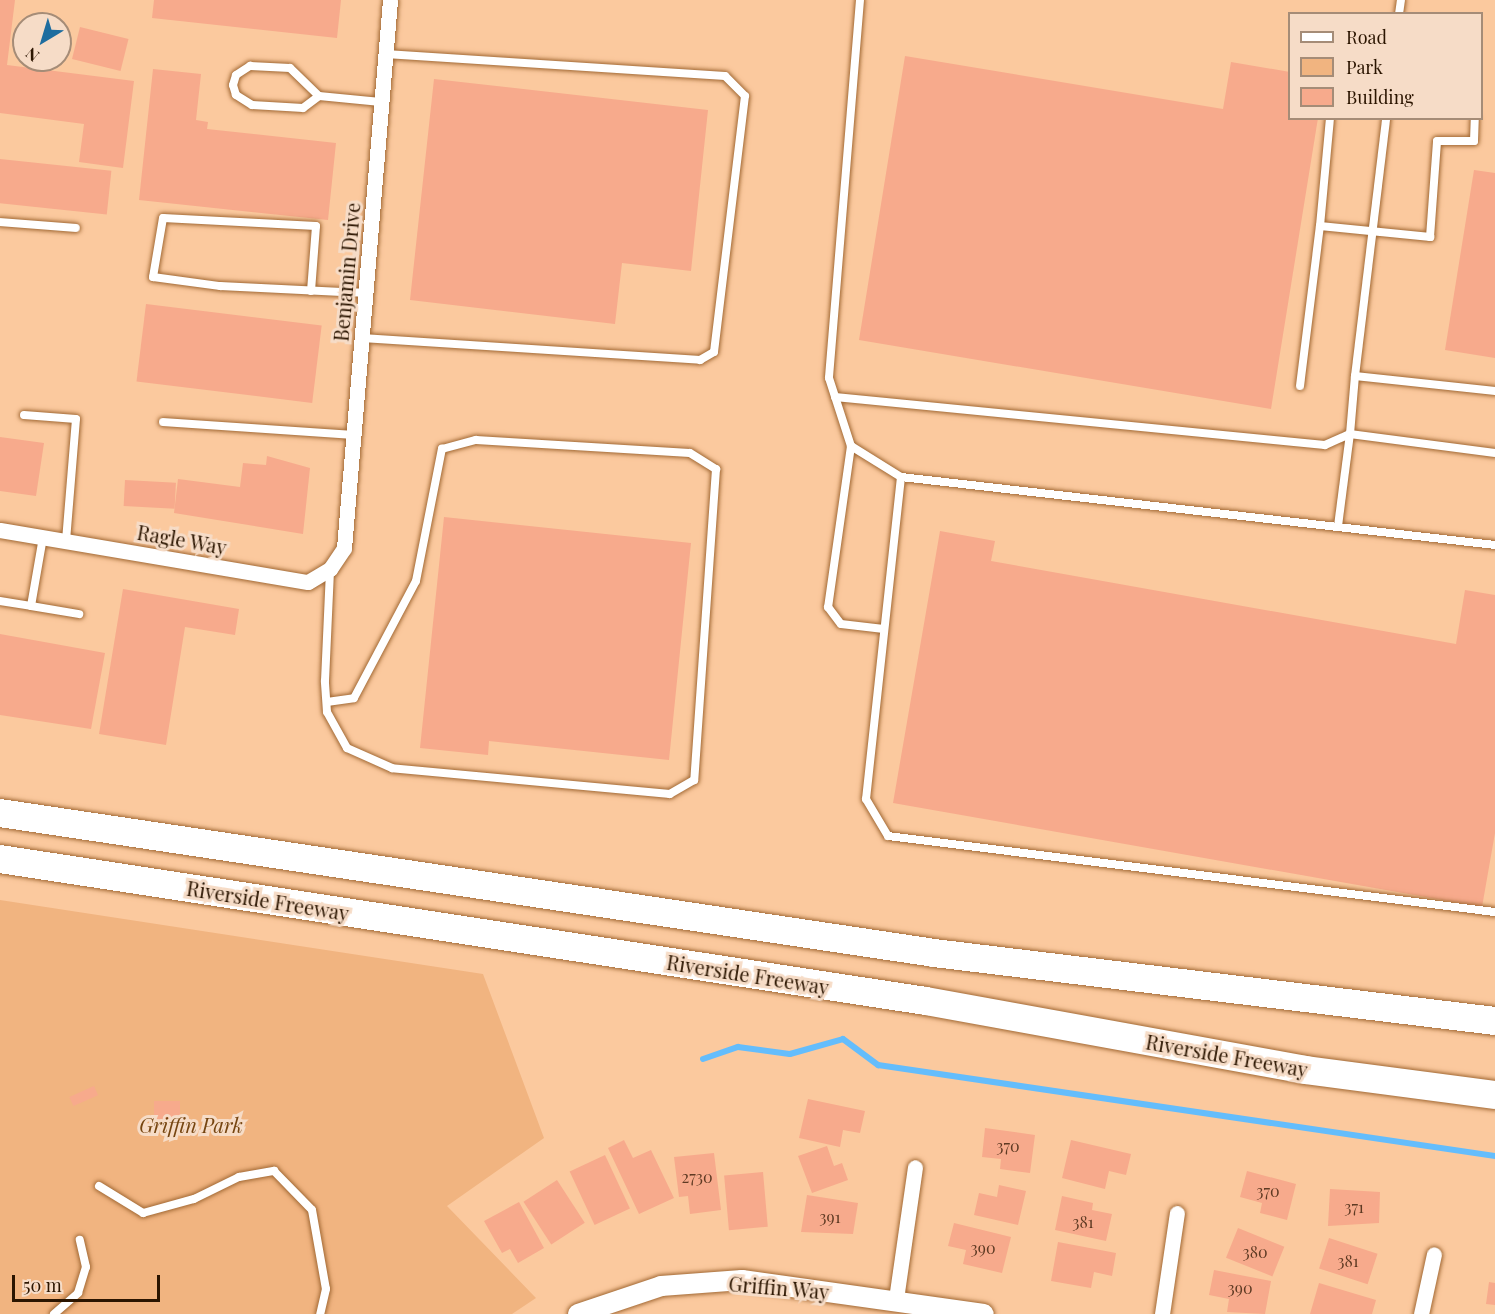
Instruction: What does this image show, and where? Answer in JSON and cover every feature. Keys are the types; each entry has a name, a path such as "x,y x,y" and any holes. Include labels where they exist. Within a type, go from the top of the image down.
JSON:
{"highway":[{"path":"0,813 934,953 1495,1021"},
{"name":"Riverside Freeway","path":"0,859 926,1001 1305,1070 1495,1095"}],"street":[{"name":"Benjamin Drive","path":"330,569 344,548 390,0"},
{"name":"Ragle Way","path":"0,530 308,582 330,569"},
{"path":"896,1299 915,1167"},
{"path":"1162,1314 1177,1213"},
{"path":"1420,1314 1434,1254"},
{"name":"Griffin Way","path":"578,1314 661,1286 742,1280 896,1299 984,1314"}],"lane":[{"path":"860,0 829,378 850,446 828,607 841,624 884,629"},
{"path":"362,338 700,360 714,352 745,96 725,76 386,54"},
{"path":"319,96 303,108 252,105 236,95 233,85 236,75 250,66 290,68 319,96 381,102"},
{"path":"1300,386 1320,226 1330,120"},
{"path":"1338,526 1386,120"},
{"path":"1320,226 1373,229 1430,237 1437,141 1474,141 1475,120"},
{"path":"311,291 316,226 163,218 153,277 311,291 366,293"},
{"path":"0,222 76,228"},
{"path":"1355,376 1495,391"},
{"path":"835,397 1325,445 1350,434 1495,453"},
{"path":"24,415 76,419 66,541"},
{"path":"163,422 354,435"},
{"path":"327,702 354,698 416,580 442,449 476,440 690,453 716,469 694,780 670,795 392,768 347,748 327,702 330,569"},
{"path":"850,446 901,477 1495,545"},
{"path":"901,477 866,799 888,836 1495,912"},
{"path":"31,606 43,537"},
{"path":"0,601 79,614"},
{"path":"99,1186 143,1213 194,1199 239,1177 274,1171 312,1210 326,1289 320,1314"},
{"path":"54,1314 78,1293 86,1267 80,1240"}],"green space":[{"name":"Griffin Park","path":"0,900 483,974 544,1138 447,1206 536,1298 512,1314 0,1314"}],"building":[{"path":"0,0 15,0 7,65 12,66 12,72 63,72 134,81 123,168 79,162 84,124 0,113"},
{"path":"154,0 341,0 337,38 152,18"},
{"path":"80,27 129,39 121,71 72,59"},
{"path":"905,56 1223,109 1231,62 1288,72 1288,120 1318,120 1271,409 859,340"},
{"path":"153,69 201,74 196,120 208,122 207,129 336,143 328,220 139,200"},
{"path":"434,79 708,110 691,271 622,263 615,324 410,300"},
{"path":"0,159 111,171 107,214 0,203"},
{"path":"1474,170 1495,173 1495,358 1445,350"},
{"path":"146,304 322,326 312,403 136,381"},
{"path":"0,437 44,443 36,496 0,491"},
{"path":"267,456 310,468 303,534 174,513 178,479 240,487 243,463 266,465"},
{"path":"125,480 176,483 175,509 124,506"},
{"path":"444,517 691,543 669,760 489,741 488,755 420,748"},
{"path":"940,531 995,541 991,561 1456,644 1465,590 1495,595 1495,833 1482,907 893,803"},
{"path":"123,589 239,609 235,635 185,627 166,745 99,734"},
{"path":"0,634 105,653 91,729 0,715"},
{"path":"94,1086 98,1095 73,1106 69,1097"},
{"path":"808,1099 865,1111 860,1133 843,1130 840,1147 799,1138"},
{"path":"154,1101 180,1101 180,1122 154,1122"},
{"path":"985,1128 1035,1135 1030,1173 1000,1169 1001,1159 982,1157"},
{"path":"624,1140 633,1158 651,1150 674,1198 639,1214 608,1148"},
{"path":"1071,1140 1131,1154 1126,1175 1109,1171 1105,1189 1062,1178"},
{"path":"827,1146 834,1166 842,1163 848,1180 812,1193 798,1156"},
{"path":"714,1153 721,1210 690,1214 688,1196 679,1197 674,1157"},
{"path":"605,1155 630,1208 595,1225 570,1171"},
{"path":"1247,1171 1296,1184 1287,1220 1260,1213 1262,1203 1240,1197"},
{"path":"763,1172 768,1227 729,1230 724,1175"},
{"path":"557,1180 585,1223 551,1245 523,1202"},
{"path":"999,1185 1026,1191 1018,1225 974,1215 979,1193 997,1197"},
{"path":"1330,1189 1380,1192 1379,1223 1328,1226"},
{"path":"807,1195 858,1203 853,1234 801,1232"},
{"path":"1062,1196 1093,1203 1092,1210 1112,1214 1106,1241 1055,1230"},
{"path":"519,1202 544,1248 518,1263 510,1249 502,1253 484,1221"},
{"path":"954,1223 1011,1237 1002,1273 963,1264 966,1250 948,1246"},
{"path":"1238,1228 1284,1247 1272,1276 1226,1258"},
{"path":"1329,1238 1378,1254 1368,1284 1319,1268"},
{"path":"1058,1242 1116,1253 1112,1276 1094,1272 1091,1288 1051,1281"},
{"path":"1214,1270 1271,1281 1265,1314 1227,1312 1229,1299 1209,1295"},
{"path":"1489,1282 1495,1283 1495,1305 1486,1304"},
{"path":"1319,1283 1376,1300 1372,1314 1310,1314"}],"waterway":[{"path":"703,1059 738,1047 790,1054 843,1039 878,1065 1495,1156"}]}
